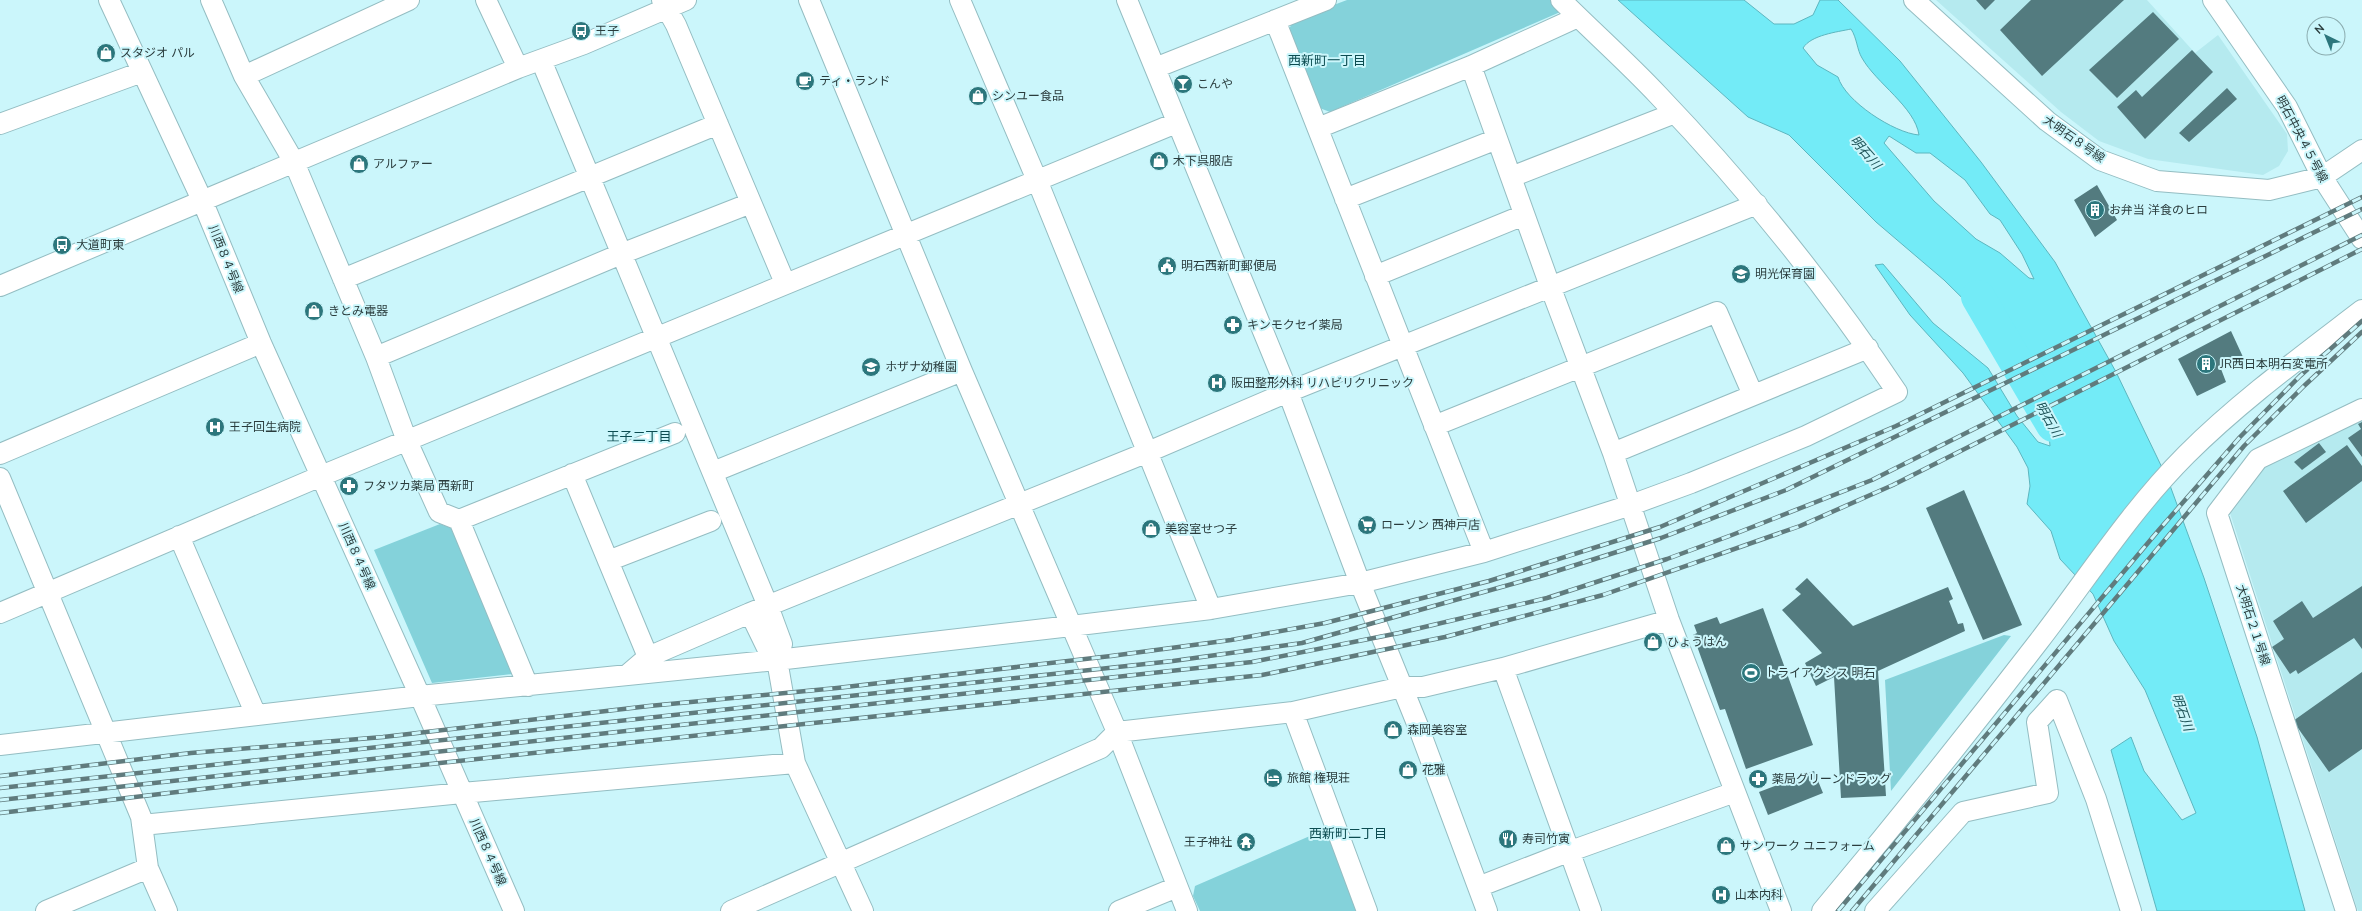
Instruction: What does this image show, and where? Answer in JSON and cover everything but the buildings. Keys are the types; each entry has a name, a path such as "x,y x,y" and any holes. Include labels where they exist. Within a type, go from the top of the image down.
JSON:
{"street":[{"name":"川西８４号線","path":"109,0 202,200 261,343 420,696 514,911"},
{"path":"210,0 244,76 294,162 376,357 407,440 439,512 458,520 528,686"},
{"path":"244,76 409,0"},
{"path":"486,0 518,68"},
{"path":"0,286 202,200 518,68 541,60 663,5 686,0"},
{"path":"810,0 962,371 1116,732 1187,911"},
{"path":"960,0 1037,180 1211,610"},
{"path":"1127,0 1176,123 1288,392 1360,583 1418,726 1487,911"},
{"path":"1154,68 1326,0"},
{"path":"0,745 420,696 777,660 1211,610 1360,583 1484,552 1631,505 1691,483 1806,436 1897,392 1868,348 1812,273 1756,204 1675,113 1561,0"},
{"name":"大明石８号線","path":"1914,0 2048,121 2100,160 2158,181 2270,190 2322,177 2362,150"},
{"name":"明石中央４５号線","path":"2213,0 2287,107 2322,177 2362,239"},
{"path":"663,5 676,24 785,283"},
{"path":"1318,128 1471,66 1578,17"},
{"path":"1275,20 1484,552"},
{"path":"541,60 713,472 759,610 767,648 777,660 795,763 843,863 863,911"},
{"path":"1471,66 1524,215 1631,505 1669,620 1781,911"},
{"path":"0,124 142,72"},
{"path":"1511,177 1675,113"},
{"path":"0,613 407,440 906,233 1176,123"},
{"path":"343,279 718,124"},
{"path":"1345,199 1497,139"},
{"path":"376,357 621,254 751,203"},
{"path":"627,675 648,657 759,610 1148,452 1288,392 1756,204"},
{"path":"1375,276 1524,215"},
{"path":"1822,911 1875,848 2040,640 2134,514 2186,456 2258,392 2362,310"},
{"path":"1434,426 1717,312 1753,395"},
{"path":"0,454 261,343"},
{"path":"1612,453 1868,348"},
{"path":"713,472 962,371"},
{"name":"大明石２１号線","path":"2346,911 2217,513 2258,459 2362,409"},
{"path":"458,520 675,433"},
{"path":"572,474 648,657"},
{"path":"0,478 46,593 141,817 148,868 167,911"},
{"path":"608,561 711,521"},
{"path":"179,536 256,715"},
{"path":"731,911 843,863 1101,748 1116,732 1293,712 1402,686 1423,687 1503,668 1669,620"},
{"path":"1503,668 1568,852 1591,911"},
{"path":"1876,911 1963,812 2048,793 2037,722 2057,700 2096,798 2131,911"},
{"path":"1293,712 1367,911"},
{"path":"142,825 462,793 795,763"},
{"path":"1478,887 1568,852 1735,792"},
{"path":"46,911 148,868"},
{"path":"1119,911 1177,887"}],"shaded area":[{"path":"1347,0 1553,0 1558,5 1558,13 1330,112 1317,107 1289,29 1294,20"},
{"path":"1936,0 2147,0 2195,53 2218,35 2287,134 2288,151 2279,166 2263,175 2148,159 2099,141 2061,112"},
{"path":"2362,415 2362,911 2358,911 2230,513 2263,461"},
{"path":"440,524 451,528 513,674 432,683 374,550"},
{"path":"2004,635 2011,636 1891,791 1885,680"},
{"path":"1326,829 1356,911 1200,911 1193,896 1195,886"}],"water":[{"path":"1618,0 1744,0 1774,24 1794,24 1813,15 1820,0 1838,0 1900,61 1981,162 2055,262 2116,372 2168,480 2204,578 2257,737 2305,911 2157,911 2111,750 2131,737 2144,771 2182,820 2196,813 2145,690 2114,641 2093,594 2060,559 2051,531 2027,504 2030,486 2028,468 2017,447 1963,373 1910,315 1875,265 1883,264 1933,323 1988,368 2017,416 2038,442 2050,446 2048,421 2008,343 1944,280 1876,222 1789,135 1748,117","holes":["1851,29 1855,36 1862,58 1876,77 1903,105 1916,125 1919,135 1897,128 1872,114 1850,96 1842,86 1838,77 1817,65 1803,48 1818,37","1889,136 1916,153 1930,153 1965,180 1990,214 2000,220 2022,254 2034,279 2029,278 2000,253 1976,239 1934,201 1884,143"]}],"waterway":[{"name":"明石川","path":"1978,297 2053,425"}],"railway":[{"path":"0,776 191,753 383,737 649,706 837,688 1111,656 1231,640 1325,623 1489,581 1660,527 1896,426 2362,197"},
{"path":"0,788 1173,661 1302,643 1544,575 1661,538 1786,490 2362,209"},
{"path":"0,800 1252,662 1399,633 1547,598 1667,559 1872,480 2362,235"},
{"path":"0,813 253,783 1262,675 1445,637 1603,595 1800,526 1893,485 2362,249"},
{"path":"1838,911 2158,531 2240,437 2300,376 2362,321"},
{"path":"1852,911 2244,446 2304,386 2362,332"}],"place":[{"name":"王子","path":"581,31"},
{"name":"スタジオ パル","path":"106,53"},
{"name":"ティ・ランド","path":"805,81"},
{"name":"こんや","path":"1183,84"},
{"name":"シンユー食品","path":"978,96"},
{"name":"木下呉服店","path":"1159,161"},
{"name":"アルファー","path":"359,164"},
{"name":"お弁当 洋食のヒロ","path":"2095,210"},
{"name":"大道町東","path":"62,245"},
{"name":"明石西新町郵便局","path":"1167,266"},
{"name":"明光保育園","path":"1741,274"},
{"name":"きとみ電器","path":"314,311"},
{"name":"キンモクセイ薬局","path":"1233,325"},
{"name":"JR西日本明石変電所","path":"2206,364"},
{"name":"ホザナ幼稚園","path":"871,367"},
{"name":"阪田整形外科 リハビリクリニック","path":"1217,383"},
{"name":"王子回生病院","path":"215,427"},
{"name":"フタツカ薬局 西新町","path":"349,486"},
{"name":"ローソン 西神戸店","path":"1367,525"},
{"name":"美容室せつ子","path":"1151,529"},
{"name":"ひょうはん","path":"1653,642"},
{"name":"トライアクシス 明石","path":"1751,673"},
{"name":"森岡美容室","path":"1393,730"},
{"name":"花雅","path":"1408,770"},
{"name":"旅館 権現荘","path":"1273,778"},
{"name":"薬局グリーンドラッグ","path":"1758,779"},
{"name":"寿司竹寅","path":"1508,839"},
{"name":"王子神社","path":"1246,842"},
{"name":"サンワーク ユニフォーム","path":"1726,846"},
{"name":"山本内科","path":"1721,895"}],"district":[{"name":"西新町一丁目","path":"1327,60"},
{"name":"王子二丁目","path":"639,436"},
{"name":"西新町二丁目","path":"1348,833"}]}
